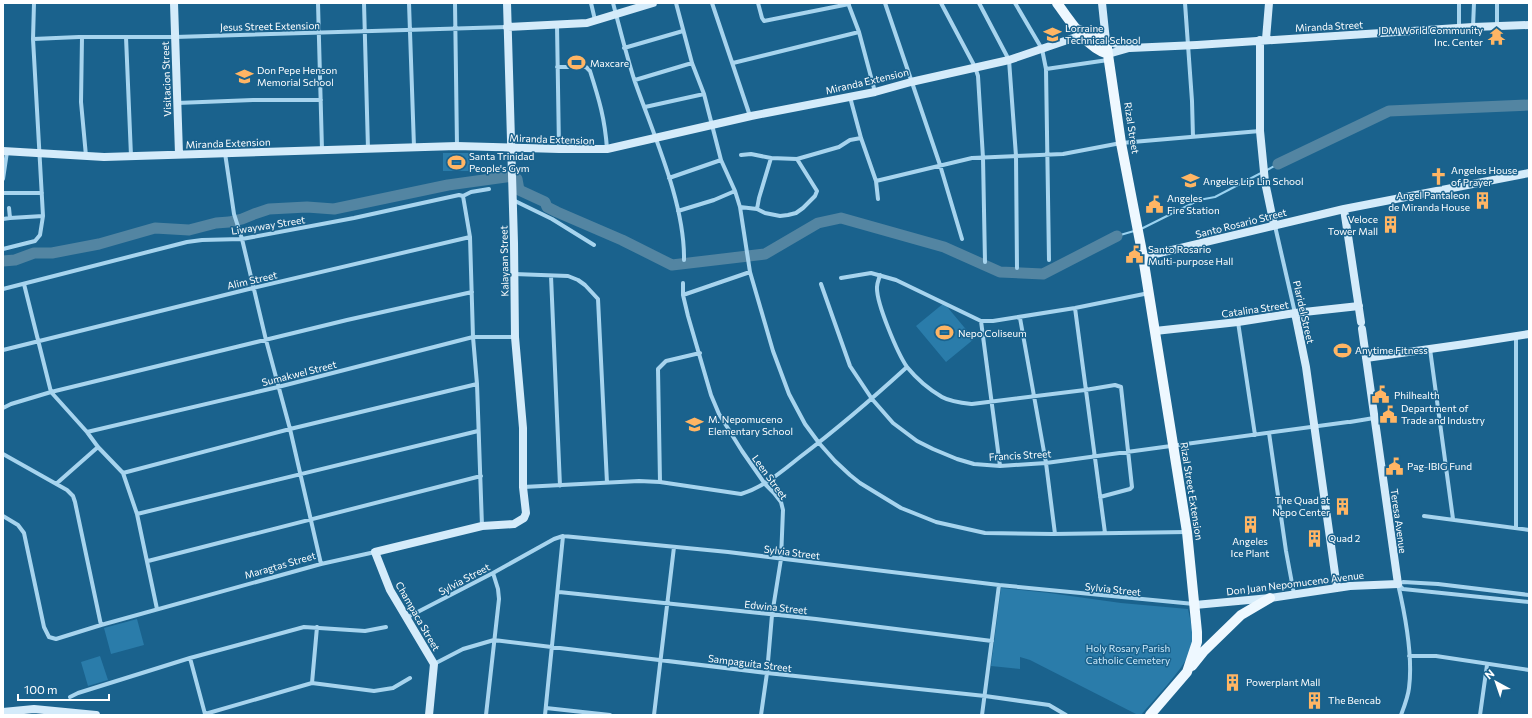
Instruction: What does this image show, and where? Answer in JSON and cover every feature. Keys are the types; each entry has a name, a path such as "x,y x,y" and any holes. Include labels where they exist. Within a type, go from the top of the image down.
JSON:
{"main road":[{"path":"1057,3 1074,28 1085,34 1106,41"},
{"path":"1085,34 1099,50 1108,57"},
{"name":"Rizal Street","path":"1106,41 1121,143 1143,257"},
{"name":"Rizal Street Extension","path":"1143,257 1187,532 1195,604 1197,642 1187,672 1150,715"},
{"path":"1187,672 1204,651 1241,615 1270,598"}],"street":[{"path":"3,249 35,241 41,232 43,216 33,39 34,3"},
{"name":"Visitacion Street","path":"174,3 176,103 179,154"},
{"path":"318,3 322,151"},
{"path":"364,3 368,149"},
{"path":"409,3 414,147"},
{"path":"455,3 457,146"},
{"name":"Kalayaan Street","path":"507,3 515,337 523,428 523,487 526,513 524,518"},
{"path":"591,3 595,20"},
{"path":"613,3 624,48 646,108 678,211 684,243 684,260"},
{"path":"507,27 587,23 653,3"},
{"path":"676,3 692,62 704,94 721,160 740,207 748,264 760,311 780,372 792,400 805,424 819,443 850,476 891,502 919,516 936,522 984,534 1187,532"},
{"path":"712,3 751,116"},
{"path":"758,3 764,21 848,4 859,32 875,92"},
{"path":"885,3 940,165 962,239"},
{"path":"941,3 975,67 978,76 983,158 986,262"},
{"path":"979,3 1009,60 1016,156 1017,268"},
{"path":"1015,3 1042,49 1046,69 1049,260"},
{"name":"Rizal Street","path":"1102,3 1106,41"},
{"path":"1185,3 1193,137"},
{"name":"Plaridel Street","path":"1269,3 1263,40 1260,131 1265,182 1306,367 1337,588"},
{"path":"1459,3 1459,28"},
{"path":"1473,27 1474,3"},
{"path":"1497,3 1497,26"},
{"path":"557,25 559,149"},
{"name":"Miranda Street","path":"1106,41 1130,48 1473,27 1529,25"},
{"name":"Jesus Street Extension","path":"33,39 82,37 175,37 507,27"},
{"path":"624,48 683,31"},
{"path":"733,63 859,32"},
{"name":"Miranda Extension","path":"5,152 86,156 131,156 457,146 607,149 751,116 875,92 911,82 1009,60 1085,34"},
{"path":"82,37 81,102 86,156"},
{"path":"126,37 131,156"},
{"name":"Miranda Street","path":"1108,57 1130,48"},
{"path":"1046,69 1108,57"},
{"path":"635,80 692,62"},
{"path":"557,67 586,67 590,71 603,112 606,126 607,149"},
{"path":"646,108 704,94"},
{"path":"850,96 861,138 876,181 878,199"},
{"path":"176,103 253,100 321,100"},
{"path":"876,181 972,158 1072,153 1121,143 1260,131"},
{"path":"741,155 751,154 771,158 797,160 839,147 850,140 861,138"},
{"path":"3,178 5,152"},
{"path":"225,153 234,214 242,239 266,340 290,430 321,564"},
{"path":"757,209 771,158"},
{"path":"668,178 721,160"},
{"path":"740,207 757,209 780,216 796,213 815,196 817,191 797,160"},
{"name":"Santo Rosario Street","path":"1143,257 1344,209 1529,173"},
{"name":"Liwayway Street","path":"3,289 187,242 242,239 354,218 459,195 464,196 471,192 489,189"},
{"path":"678,211 735,192"},
{"path":"3,193 42,193"},
{"path":"464,196 470,237 482,526"},
{"path":"512,200 552,219 594,245"},
{"path":"9,208 10,218"},
{"name":"Teresa Avenue","path":"1344,209 1409,656 1409,690 1401,715"},
{"path":"3,219 43,216"},
{"name":"Alim Street","path":"3,350 254,288 470,237"},
{"path":"683,295 750,272"},
{"path":"841,278 865,273 880,275 896,280 981,321 1020,318 1149,293"},
{"path":"514,274 568,276 578,280 593,292 598,299 607,483"},
{"path":"880,275 876,287 879,302 889,331 907,367 943,398 972,404 991,403 1115,385 1120,386 1123,390 1132,487 1130,489 1100,497"},
{"path":"551,276 560,486"},
{"name":"Leen Street","path":"682,283 683,295 711,395 735,440 765,484 781,502 783,510 781,559 772,615 767,673 761,715"},
{"path":"24,284 51,392 87,432 98,447 123,473 137,514 157,609"},
{"name":"Francis Street","path":"821,284 850,366 872,400 893,423 917,441 957,459 974,464 1000,466 1046,463 1375,418"},
{"path":"3,408 11,404 51,392 347,320 472,292"},
{"name":"Catalina Street","path":"1155,331 1359,306"},
{"path":"1075,308 1105,533"},
{"path":"1020,318 1046,463 1055,534"},
{"path":"981,321 1000,466"},
{"path":"1238,322 1255,435"},
{"path":"1366,358 1529,334"},
{"path":"1516,336 1516,528"},
{"name":"Sumakwel Street","path":"87,432 278,387 473,337 515,337"},
{"path":"1430,349 1453,519"},
{"path":"660,482 658,369 666,361 700,353"},
{"path":"523,487 639,481 660,482 741,494 765,484 819,443 872,400 907,367"},
{"path":"123,473 477,384"},
{"path":"137,514 478,431"},
{"path":"1269,433 1294,595"},
{"path":"56,484 98,447"},
{"path":"3,454 70,493 75,502 101,625"},
{"path":"148,561 481,476"},
{"name":"Maragtas Street","path":"3,516 18,525 24,533 45,632 49,637 56,639 157,609 321,564 482,526 514,524 524,518"},
{"path":"1424,516 1529,530"},
{"path":"546,715 559,592 563,536"},
{"name":"Sylvia Street","path":"406,618 493,573 554,539 563,536 728,552 999,585 1195,604"},
{"path":"654,715 674,547"},
{"name":"Champaca Street","path":"375,552 390,590 434,664 429,715"},
{"path":"486,715 499,599 498,589 493,573"},
{"name":"Don Juan Nepomuceno Avenue","path":"1195,604 1270,598 1337,588 1377,584 1398,584 1403,582 1484,589 1529,595"},
{"name":"Don Juan Nepomuceno Avenue","path":"1398,584 1403,589 1529,602"},
{"path":"982,715 999,585"},
{"path":"1483,597 1484,589"},
{"name":"Edwina Street","path":"559,592 668,602 992,641"},
{"path":"70,697 78,693 190,658 304,626 365,631 386,627"},
{"path":"312,683 317,627"},
{"name":"Sampaguita Street","path":"434,664 463,649 494,640 767,673 985,696 1049,705 1059,713 1066,715"},
{"path":"1409,656 1436,656 1487,665 1529,670"},
{"path":"190,658 205,714 312,683 374,691 393,688 410,678"},
{"path":"1480,715 1487,665"},
{"path":"546,708 610,715"},
{"path":"3,712 34,709 96,715"}],"green space":[{"name":"Santa Trinidad People's Gym","path":"443,153 470,153 469,171 443,171"},
{"name":"Nepo Coliseum","path":"944,303 974,339 946,362 916,326"},
{"name":"Holy Rosary Parish Catholic Cemetery","path":"1001,588 1121,603 1188,609 1194,640 1192,648 1187,658 1172,679 1141,715 1138,715 1030,660 1020,657 1020,669 991,666"},
{"path":"137,619 144,645 111,654 104,628"},
{"path":"100,656 108,680 88,686 81,662"}],"waterway":[{"path":"1278,164 1389,111 1529,105"},
{"path":"1267,170 1278,164"},
{"path":"1141,229 1199,200 1215,197 1261,173"},
{"path":"3,261 15,260 34,253 52,253 99,244 155,228 189,230 216,223 242,219 269,209 307,207 334,209 448,185 513,176 517,179 519,190 545,202 547,207 622,240 672,265 765,254 818,223 841,218 944,247 1000,272 1043,274 1117,236"},
{"path":"1117,236 1134,231"}],"place":[{"name":"Lorraine Technical School","path":"1052,34"},
{"name":"JDM World Community Inc. Center","path":"1496,36"},
{"name":"Maxcare","path":"577,63"},
{"name":"Don Pepe Henson Memorial School","path":"244,76"},
{"name":"Santa Trinidad People's Gym","path":"456,162"},
{"name":"Angeles House of Prayer","path":"1438,176"},
{"name":"Angeles Lip Lin School","path":"1190,181"},
{"name":"Angel Pantaleon de Miranda House","path":"1483,201"},
{"name":"Angeles Fire Station","path":"1154,204"},
{"name":"Veloce Tower Mall","path":"1391,225"},
{"name":"Santo Rosario Multi-purpose Hall","path":"1135,255"},
{"name":"Nepo Coliseum","path":"945,333"},
{"name":"Anytime Fitness","path":"1342,350"},
{"name":"Philhealth","path":"1381,395"},
{"name":"Department of Trade and Industry","path":"1388,414"},
{"name":"M. Nepomuceno Elementary School","path":"695,425"},
{"name":"Pag-IBIG Fund","path":"1394,466"},
{"name":"The Quad at Nepo Center","path":"1343,506"},
{"name":"Angeles Ice Plant","path":"1250,524"},
{"name":"Quad 2","path":"1315,538"},
{"name":"Powerplant Mall","path":"1233,682"},
{"name":"The Bencab","path":"1315,700"}]}
